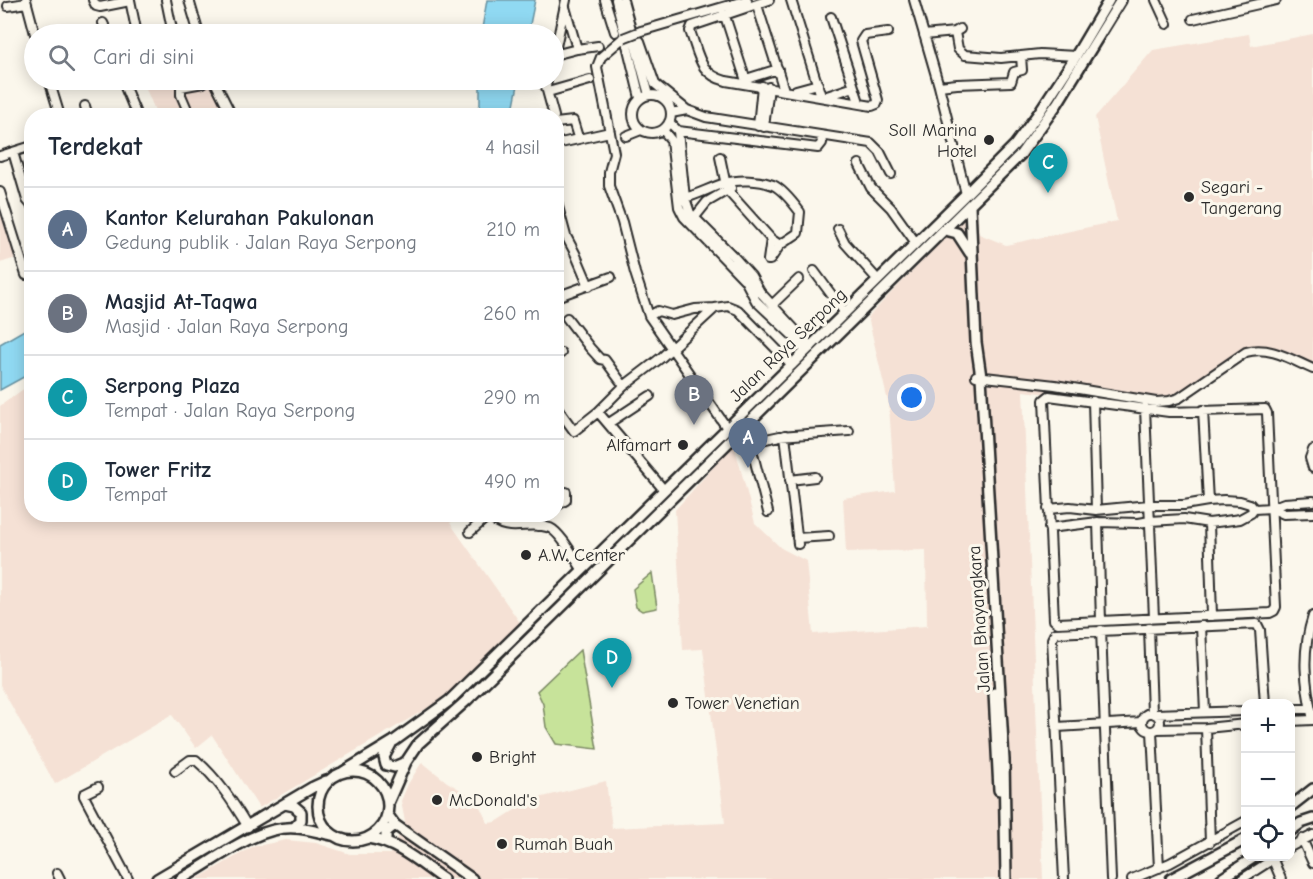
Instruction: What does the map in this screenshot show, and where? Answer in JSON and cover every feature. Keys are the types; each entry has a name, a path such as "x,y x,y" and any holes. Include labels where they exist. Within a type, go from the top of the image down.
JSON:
{"main road":[{"name":"Jalan Raya Serpong","path":"343,772 392,742 449,701 1015,145 1076,56 1109,0"},
{"name":"Jalan Raya Serpong","path":"388,803 406,762 418,744 466,701 741,432 1021,154 1058,104 1121,0"},
{"path":"1082,46 1091,51"},
{"name":"Jalan Bhayangkara","path":"970,206 978,358 975,368 979,376 1004,760 1006,879"},
{"path":"945,230 957,233 972,255"},
{"name":"Jalan Bhayangkara","path":"979,376 998,772 1000,879"},
{"path":"392,742 384,757 386,765 394,767 406,762"},
{"path":"157,879 285,804 343,772 353,770 373,777 386,793 387,814 380,828 368,838"},
{"path":"329,780 322,788 318,809 326,828 334,835"},
{"path":"1295,804 1313,789"},
{"path":"285,804 294,806 301,812 301,820 294,828"},
{"path":"1295,813 1301,823"},
{"path":"387,814 395,825 472,879"},
{"path":"1295,827 1313,819"},
{"path":"386,842 386,832 395,825"},
{"path":"181,879 247,840 268,832 294,828 334,835 351,841 368,838 386,842 405,852 443,879"},
{"path":"1171,879 1241,841"},
{"path":"1223,878 1248,861"}],"street":[{"path":"93,0 96,6 100,7 130,1 134,24"},
{"path":"166,0 171,24"},
{"path":"189,0 196,24"},
{"path":"605,0 615,32"},
{"path":"616,0 640,98"},
{"path":"623,0 649,95"},
{"path":"727,428 649,316 622,222 609,186 609,172 614,153 597,67 601,57 623,38 747,0"},
{"path":"769,0 694,25 690,31 705,71 717,79 747,81 765,87 872,106 877,104 878,100 861,44 862,38 867,35 888,33"},
{"path":"791,0 824,96"},
{"path":"914,0 939,86 966,194"},
{"path":"1156,0 1167,24"},
{"path":"1237,0 1241,8"},
{"path":"1193,20 1276,0"},
{"path":"8,6 26,1 32,24"},
{"path":"565,3 577,49"},
{"path":"561,24 565,3"},
{"path":"757,4 778,69 788,90"},
{"path":"724,14 747,81"},
{"path":"831,16 859,102"},
{"path":"924,35 957,31 958,49 965,55 1001,58 1049,54 1076,56"},
{"path":"640,41 653,82 667,98 687,110 706,117 872,143 880,152 891,174"},
{"path":"564,53 598,46"},
{"path":"939,86 1011,82 1014,72 1022,70 1021,56"},
{"path":"747,81 778,69"},
{"path":"564,87 590,80"},
{"path":"788,90 818,84"},
{"path":"761,126 765,87"},
{"path":"824,96 854,87"},
{"path":"52,90 58,108"},
{"path":"126,90 133,108"},
{"path":"180,90 187,108"},
{"path":"219,90 228,108"},
{"path":"552,108 548,92 555,90"},
{"path":"667,98 649,95 640,98 634,105 632,114 634,123 649,134 663,130 670,118 687,110"},
{"path":"667,98 670,118 678,131 679,207 682,213 751,276 756,301 796,334"},
{"path":"564,122 573,121 577,134"},
{"path":"626,136 641,130"},
{"path":"663,130 671,140 687,207 731,259"},
{"path":"678,131 819,148 822,143 821,135"},
{"path":"564,142 610,132"},
{"path":"0,156 24,149"},
{"path":"13,152 24,190"},
{"path":"720,157 726,187 771,239 780,245"},
{"path":"859,164 871,188 891,207 916,243"},
{"path":"685,198 726,187 738,181 773,185 800,212 798,233 780,245 768,260 771,239"},
{"path":"695,217 707,202 726,187"},
{"path":"0,192 24,269"},
{"path":"702,194 707,202"},
{"path":"564,229 589,286"},
{"path":"838,229 845,243 878,280"},
{"path":"814,271 845,313"},
{"path":"564,294 611,277"},
{"path":"772,305 799,279"},
{"path":"752,286 772,305 808,349"},
{"path":"649,316 658,311 672,315 695,309 728,306 738,310 792,364"},
{"path":"564,417 574,431 716,308"},
{"path":"567,318 624,386"},
{"path":"979,376 1055,385 1156,402 1179,398 1246,352 1255,349 1266,349 1313,369"},
{"path":"609,423 650,396"},
{"path":"1049,396 1093,401 1169,412 1265,409 1276,608 1274,611 1269,614 1055,622 1048,509 1045,398 1049,396"},
{"path":"1093,401 1096,510"},
{"path":"1145,408 1154,618"},
{"path":"1203,410 1208,501"},
{"path":"598,412 636,460 664,490"},
{"path":"748,443 786,435 849,431"},
{"path":"741,432 748,443 768,512"},
{"path":"786,435 798,541 829,536"},
{"path":"1313,450 1310,458 1313,468"},
{"path":"790,480 815,477"},
{"path":"564,501 566,492"},
{"path":"1048,509 1070,507 1096,510 1149,505 1184,505 1208,501 1240,501 1250,504 1254,509"},
{"path":"1049,528 1098,522 1139,523 1150,520 1184,519 1209,523 1240,519 1254,509 1271,508 1284,503 1313,501"},
{"path":"1271,508 1284,514 1313,513"},
{"path":"470,532 481,522"},
{"path":"496,522 510,527 549,528 556,532 582,569"},
{"path":"537,526 539,522"},
{"path":"1098,522 1101,621"},
{"path":"1209,523 1212,616"},
{"path":"1295,721 1313,720 1304,675 1313,616"},
{"path":"1064,879 1053,634 1254,624 1260,628 1265,699"},
{"path":"1202,626 1205,712"},
{"path":"1149,628 1153,713 1160,721 1154,730 1159,868"},
{"path":"1101,630 1111,879"},
{"path":"1295,709 1311,709"},
{"path":"1241,711 1153,713 1143,717 1142,723 1146,730 1241,724"},
{"path":"1057,728 1142,723"},
{"path":"1206,728 1210,842"},
{"path":"175,771 190,760 196,760 213,775 249,826"},
{"path":"98,787 84,796 128,879"},
{"path":"1132,879 1210,842 1241,823"},
{"path":"1295,844 1313,835"},
{"path":"1302,839 1313,863"},
{"path":"1242,879 1270,861"},
{"path":"1276,861 1281,879"}],"shaded area":[{"path":"1249,34 1251,46 1313,34 1313,374 1267,354 1251,354 1183,401 1168,407 1023,391 1043,879 197,879 252,847 286,840 316,843 350,854 390,854 405,822 401,801 408,784 422,762 447,782 476,799 488,823 496,822 531,800 606,781 612,828 725,823 703,649 683,650 675,510 734,444 755,523 781,548 806,561 813,634 927,626 926,550 846,552 843,498 895,491 889,406 868,317 977,204 979,234 1006,245 1117,221 1095,117 1153,50"},
{"path":"146,90 177,90 185,108 154,108"},
{"path":"183,90 214,90 224,108 189,108"},
{"path":"0,198 19,257 0,263"},
{"path":"24,389 24,522 451,522 521,624 441,700 259,808 212,735 196,748 172,715 55,784 0,685 0,406"}],"green space":[{"path":"652,573 657,608 642,611 636,607 633,589"},
{"path":"580,650 597,749 556,744 546,727 543,704 537,691"}],"water":[{"path":"487,0 535,0 530,24 483,24"},
{"path":"480,90 517,90 513,108 479,108"},
{"path":"24,330 24,377 0,390 0,344"}],"place":[{"name":"Soll Marina Hotel","path":"989,140"},
{"name":"Serpong Plaza","path":"1048,193"},
{"name":"Segari - Tangerang","path":"1189,197"},
{"name":"Masjid At-Taqwa","path":"694,425"},
{"name":"Alfamart","path":"683,445"},
{"name":"Kantor Kelurahan Pakulonan","path":"748,468"},
{"name":"A.W. Center","path":"526,555"},
{"name":"Tower Fritz","path":"612,688"},
{"name":"Tower Venetian","path":"673,703"},
{"name":"Bright","path":"477,757"},
{"name":"McDonald's","path":"437,800"},
{"name":"Rumah Buah","path":"502,844"}]}
